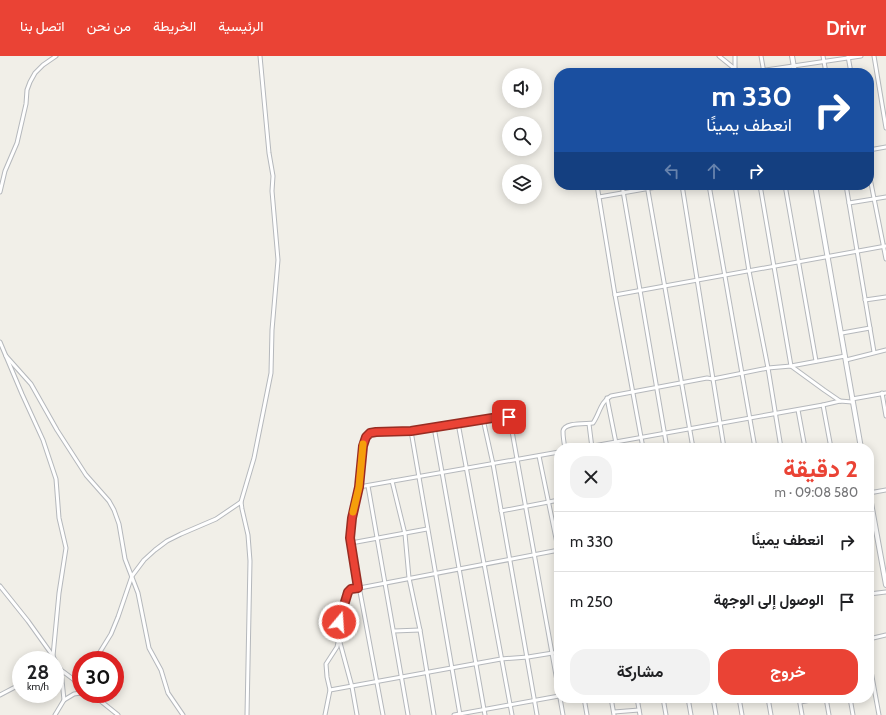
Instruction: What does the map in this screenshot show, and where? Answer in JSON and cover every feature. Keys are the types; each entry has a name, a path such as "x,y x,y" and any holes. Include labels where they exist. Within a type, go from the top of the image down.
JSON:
{"street":[{"path":"0,192 5,171 17,143 26,104 27,90 30,82 35,73 56,56"},
{"path":"247,715 250,561 248,535 241,502 254,458 271,373 272,330 278,264 272,191 273,176 269,153 260,56"},
{"path":"719,56 735,68"},
{"path":"735,56 735,68"},
{"path":"761,56 763,68"},
{"path":"792,56 794,67"},
{"path":"822,56 825,68"},
{"path":"786,68 861,56"},
{"path":"874,56 886,128"},
{"path":"848,57 850,68"},
{"path":"874,149 886,147"},
{"path":"598,190 642,443"},
{"path":"623,190 666,443"},
{"path":"599,197 636,190"},
{"path":"648,190 664,287 692,443"},
{"path":"683,190 723,443"},
{"path":"710,190 754,443"},
{"path":"736,190 749,271 768,368 779,443"},
{"path":"761,190 791,366 840,401"},
{"path":"786,190 816,361"},
{"path":"816,190 860,443"},
{"path":"847,190 874,352"},
{"path":"872,190 885,246 886,259"},
{"path":"849,203 886,197"},
{"path":"615,295 885,246"},
{"path":"865,300 886,297"},
{"path":"842,334 870,328"},
{"path":"0,342 43,440 56,479 59,518 66,548 59,593 53,651"},
{"path":"564,443 563,431 565,427 594,422 602,403 606,398 611,396 657,386 768,368 846,358 886,350"},
{"path":"6,356 31,384 57,430 86,475 109,501 114,510 119,524 125,559 138,593 149,648 161,670 168,693 182,715"},
{"path":"882,393 886,416"},
{"path":"611,443 886,393"},
{"path":"606,398 616,442"},
{"path":"822,405 829,443"},
{"path":"798,410 804,443"},
{"path":"383,715 358,588 350,538 351,524 359,487 363,446 366,437 370,433 411,431 483,419 505,416 509,417 554,664"},
{"path":"483,419 493,464 537,715"},
{"path":"458,423 512,715"},
{"path":"589,424 591,443"},
{"path":"434,427 485,715"},
{"path":"411,431 460,714"},
{"path":"359,487 554,453"},
{"path":"539,456 554,526"},
{"path":"392,481 405,534 409,578 420,630 434,715"},
{"path":"368,486 408,715"},
{"path":"874,492 886,490"},
{"path":"101,651 111,634 118,617 132,576 144,560 154,550 167,541 212,522 241,502"},
{"path":"501,511 554,502"},
{"path":"874,520 886,585"},
{"path":"351,543 427,529"},
{"path":"325,715 330,690 326,664 337,647 340,616 349,590 510,558 554,551"},
{"path":"0,582 1,587 49,651"},
{"path":"874,593 886,592"},
{"path":"394,631 420,630"},
{"path":"874,638 886,635"},
{"path":"339,638 352,686 357,715"},
{"path":"330,690 501,659 552,653"},
{"path":"0,695 12,689"},
{"path":"874,691 879,715"},
{"path":"64,700 72,695"},
{"path":"454,715 554,698"},
{"path":"56,715 62,703"},
{"path":"104,703 118,715"},
{"path":"561,703 563,715"},
{"path":"585,703 587,715"},
{"path":"613,703 614,713 639,710"},
{"path":"638,703 640,715"},
{"path":"664,703 666,715"},
{"path":"689,703 691,715"},
{"path":"714,703 716,715"},
{"path":"736,715 742,714 740,703"},
{"path":"769,703 771,715"},
{"path":"800,703 802,715"},
{"path":"827,703 829,715"},
{"path":"851,703 853,715"}],"slow traffic":[{"path":"353,512 359,487 363,444"}],"route":[{"path":"339,622 349,590 358,588 350,538 352,518 359,487 363,446 366,437 370,433 376,432 411,431 483,419 505,416 509,417"}]}
